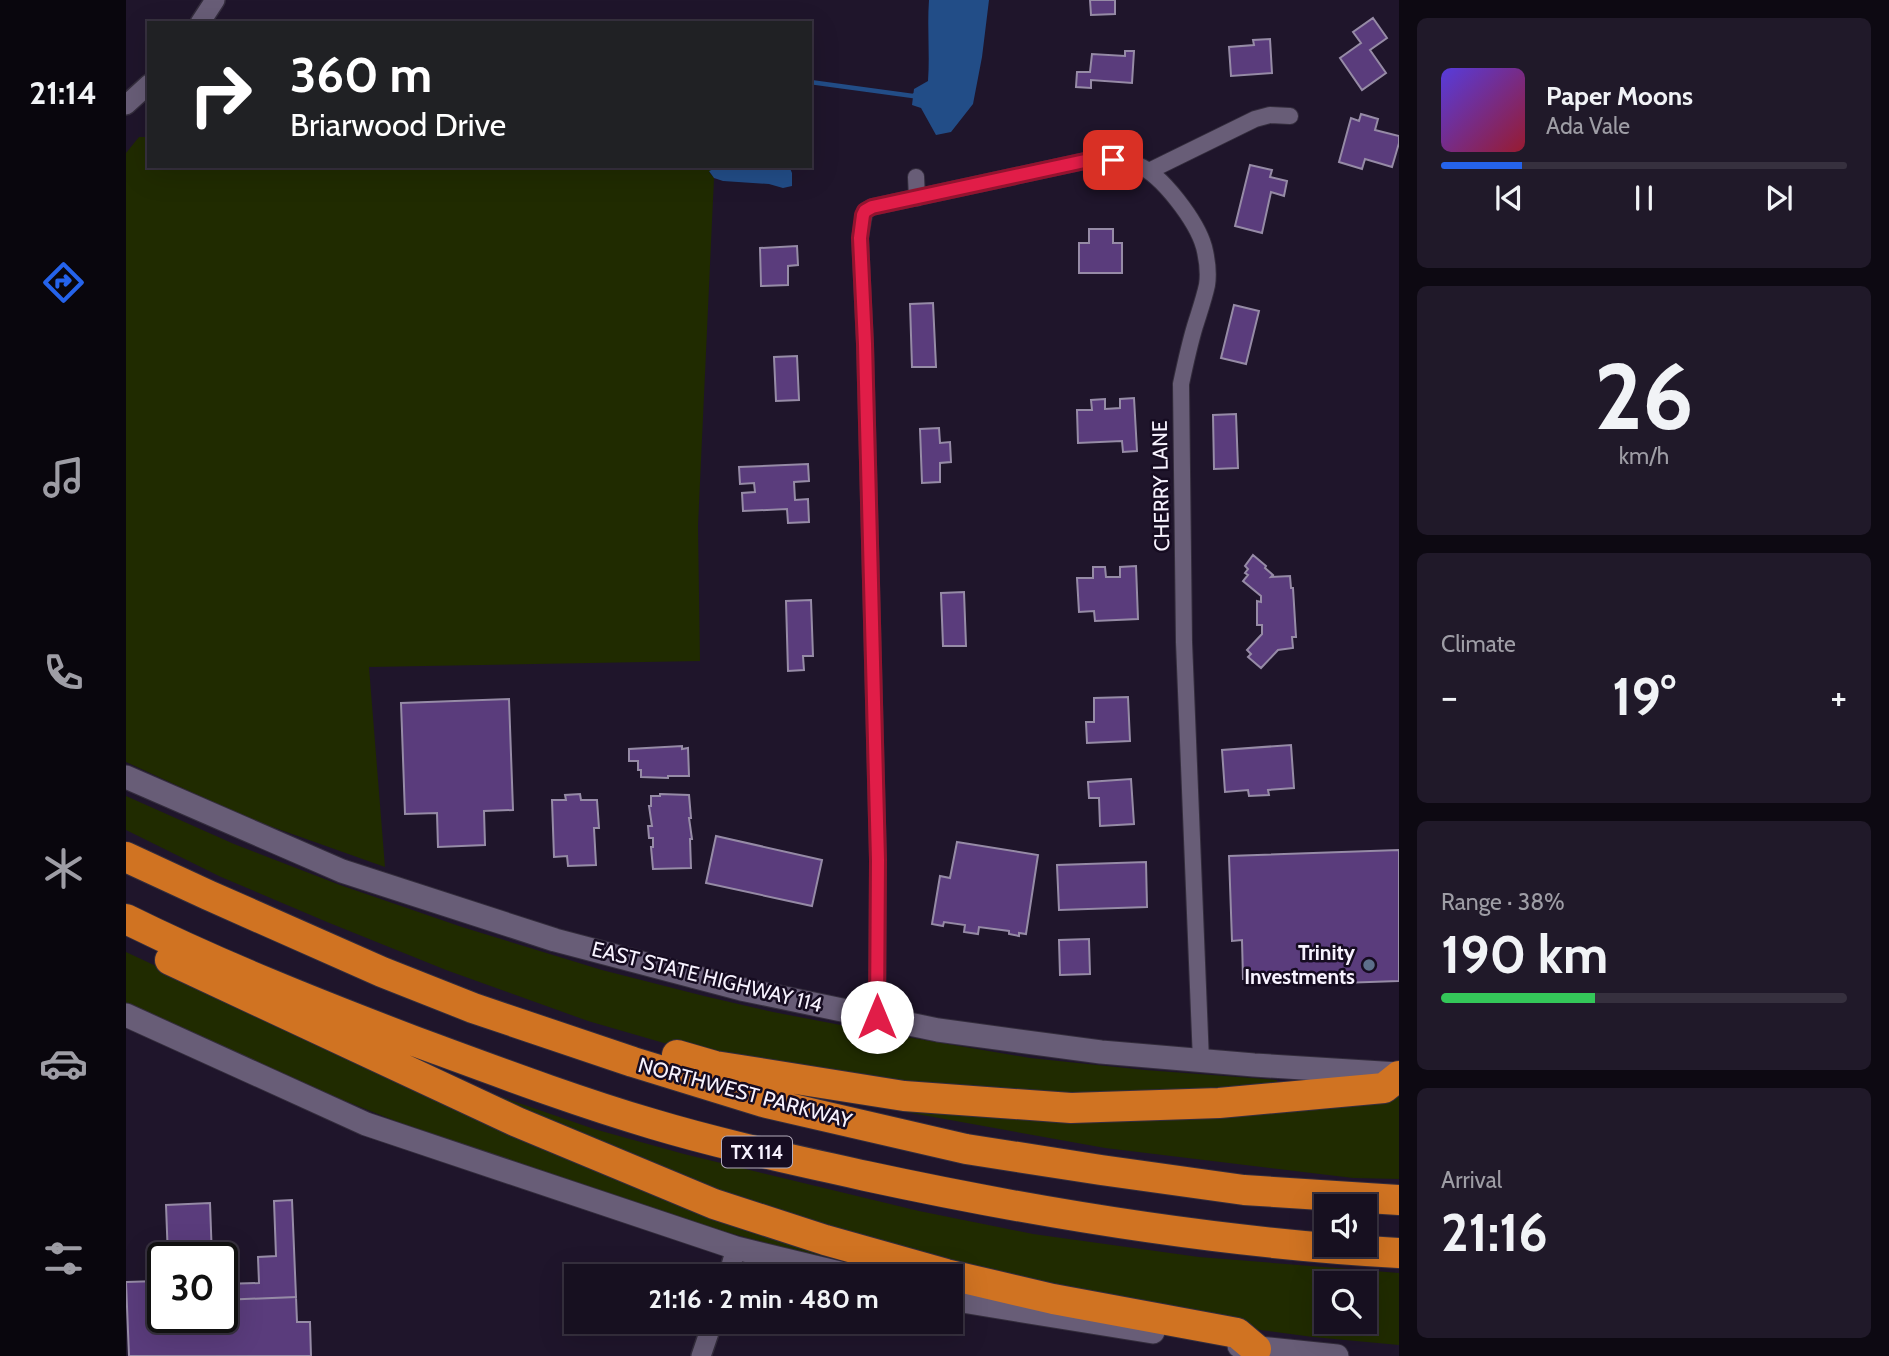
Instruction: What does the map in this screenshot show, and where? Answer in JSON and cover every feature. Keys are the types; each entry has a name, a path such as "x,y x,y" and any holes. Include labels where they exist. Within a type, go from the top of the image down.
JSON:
{"highway":[{"name":"NORTHWEST PARKWAY","path":"126,857 382,972 473,1008 763,1102 965,1149 1244,1190 1399,1200"},
{"path":"136,924 171,962 517,1122 714,1205 946,1274 1053,1299 1237,1333 1256,1349"},
{"name":"TX 114","path":"136,924 321,1006 525,1082 652,1124 738,1147 944,1193 1081,1218 1200,1235 1399,1253"},
{"path":"473,1008 512,1003 580,1027 715,1066 904,1096 1071,1108 1219,1103 1384,1088 1399,1075"}],"main road":[{"name":"EAST STATE HIGHWAY 114","path":"126,777 342,871 545,937 741,989 938,1030 1101,1052 1399,1075"},
{"path":"126,1015 366,1124 736,1248 802,1264"},
{"path":"963,1300 1256,1349 1337,1356"}],"street":[{"path":"201,21 215,0"},
{"path":"126,105 147,86"},
{"path":"1149,171 1255,119 1270,115 1290,116"},
{"name":"CHERRY LANE","path":"877,1017 878,860 860,238 863,215 872,207 1094,159 1113,160 1149,171 1165,185 1192,222 1203,244 1208,264 1207,284 1181,384 1184,642 1201,1060"},
{"path":"916,177 917,198"},
{"path":"731,1264 736,1248"},
{"path":"701,1356 709,1334"}],"green space":[{"path":"139,137 147,137 147,168 716,168 709,172 714,178 698,526 700,661 369,667 385,867 250,819 126,762 126,153"},
{"path":"126,796 234,844 340,885 462,927 602,970 704,996 877,1032 1030,1058 1277,1080 1277,1088 1140,1096 928,1091 688,1050 588,1021 446,970 221,877 126,830"},
{"path":"126,952 272,1020 842,1255 841,1262 657,1212 566,1183 476,1152 299,1082 126,1003"},
{"path":"1399,1092 1399,1179 1353,1178 1105,1148 856,1103"},
{"path":"496,1095 594,1129 684,1154 919,1211 1033,1234 1199,1257 1374,1271 1314,1271 1314,1334 1377,1334 1377,1271 1399,1273 1399,1345 1222,1325 788,1222 493,1098"}],"water":[{"path":"929,0 989,0 973,104 951,132 936,135 921,108 912,105 914,89 928,81"},
{"path":"716,168 790,168 792,186 783,188 769,184 723,181 714,178 709,171"}],"building":[{"path":"1090,0 1115,0 1115,14 1091,15"},
{"path":"1373,18 1387,38 1370,50 1386,73 1362,90 1340,58 1361,43 1353,32"},
{"path":"1270,39 1272,73 1231,76 1229,47 1254,45 1253,40"},
{"path":"1125,51 1134,51 1132,83 1091,80 1091,88 1076,87 1077,72 1090,72 1092,54 1125,56"},
{"path":"1361,114 1378,119 1375,130 1399,136 1392,167 1365,159 1362,169 1339,162 1351,118 1359,121"},
{"path":"1250,165 1272,170 1270,177 1287,181 1284,196 1271,192 1262,233 1235,226"},
{"path":"1089,229 1113,229 1113,243 1122,243 1122,273 1079,273 1079,243 1089,243"},
{"path":"797,246 798,265 788,266 788,285 761,286 760,248"},
{"path":"933,303 936,367 912,367 910,304"},
{"path":"1234,305 1259,311 1246,364 1221,358"},
{"path":"797,356 799,400 776,401 774,357"},
{"path":"1134,398 1137,451 1123,452 1122,441 1078,443 1077,410 1092,410 1091,400 1105,399 1105,409 1120,408 1120,399"},
{"path":"1236,414 1238,468 1214,469 1213,415"},
{"path":"939,428 940,443 950,442 951,462 940,463 940,482 922,483 920,429"},
{"path":"808,464 809,481 794,482 795,500 808,499 809,522 788,523 787,509 743,511 742,493 755,492 754,483 740,484 739,467"},
{"path":"1253,555 1266,566 1273,575 1271,577 1290,576 1293,588 1296,637 1292,637 1293,648 1278,650 1261,668 1248,657 1251,654 1247,650 1262,634 1262,625 1257,625 1257,601 1261,602 1261,596 1243,581 1248,575 1245,573 1248,569 1245,566"},
{"path":"1136,566 1138,619 1095,621 1094,611 1079,612 1077,578 1093,578 1093,567 1105,567 1106,577 1120,577 1120,567"},
{"path":"964,592 966,646 943,646 941,593"},
{"path":"811,600 813,656 803,656 804,670 788,671 786,601"},
{"path":"1128,697 1130,741 1087,743 1086,722 1094,722 1094,698"},
{"path":"509,699 513,810 484,811 485,845 438,847 437,813 405,814 401,703"},
{"path":"1291,745 1294,788 1268,790 1269,795 1249,796 1248,790 1225,792 1222,750"},
{"path":"682,746 682,749 688,748 689,776 641,777 638,761 629,761 629,749"},
{"path":"1131,779 1134,824 1100,826 1099,798 1089,798 1088,782"},
{"path":"580,794 581,800 597,800 599,828 594,828 596,865 568,866 567,856 554,857 552,800 566,800 565,795"},
{"path":"689,795 691,868 653,869 653,838 649,838 648,826 652,826 649,806 651,796"},
{"path":"716,836 822,860 812,906 706,883"},
{"path":"957,842 1038,855 1026,934 1019,933 1019,936 1009,934 1009,931 979,927 978,934 964,932 965,925 944,922 943,926 932,924 940,876 950,878"},
{"path":"1399,850 1399,981 1259,983 1259,978 1243,979 1242,940 1232,941 1229,856"},
{"path":"1146,862 1147,907 1059,910 1057,865"},
{"path":"1089,939 1090,974 1060,975 1059,940"},
{"path":"292,1200 296,1297 238,1299 238,1284 259,1283 258,1257 276,1256 274,1201"},
{"path":"210,1203 211,1242 167,1242 166,1205"},
{"path":"147,1281 147,1333 238,1333 238,1299 296,1297 297,1322 310,1322 311,1356 129,1356 126,1282"}],"waterway":[{"path":"812,82 913,96 916,94"}],"place":[{"name":"Trinity Investments","path":"1369,965"}],"route":[{"path":"877,1017 878,860 860,238 863,215 872,207 1094,159 1113,160"}]}
